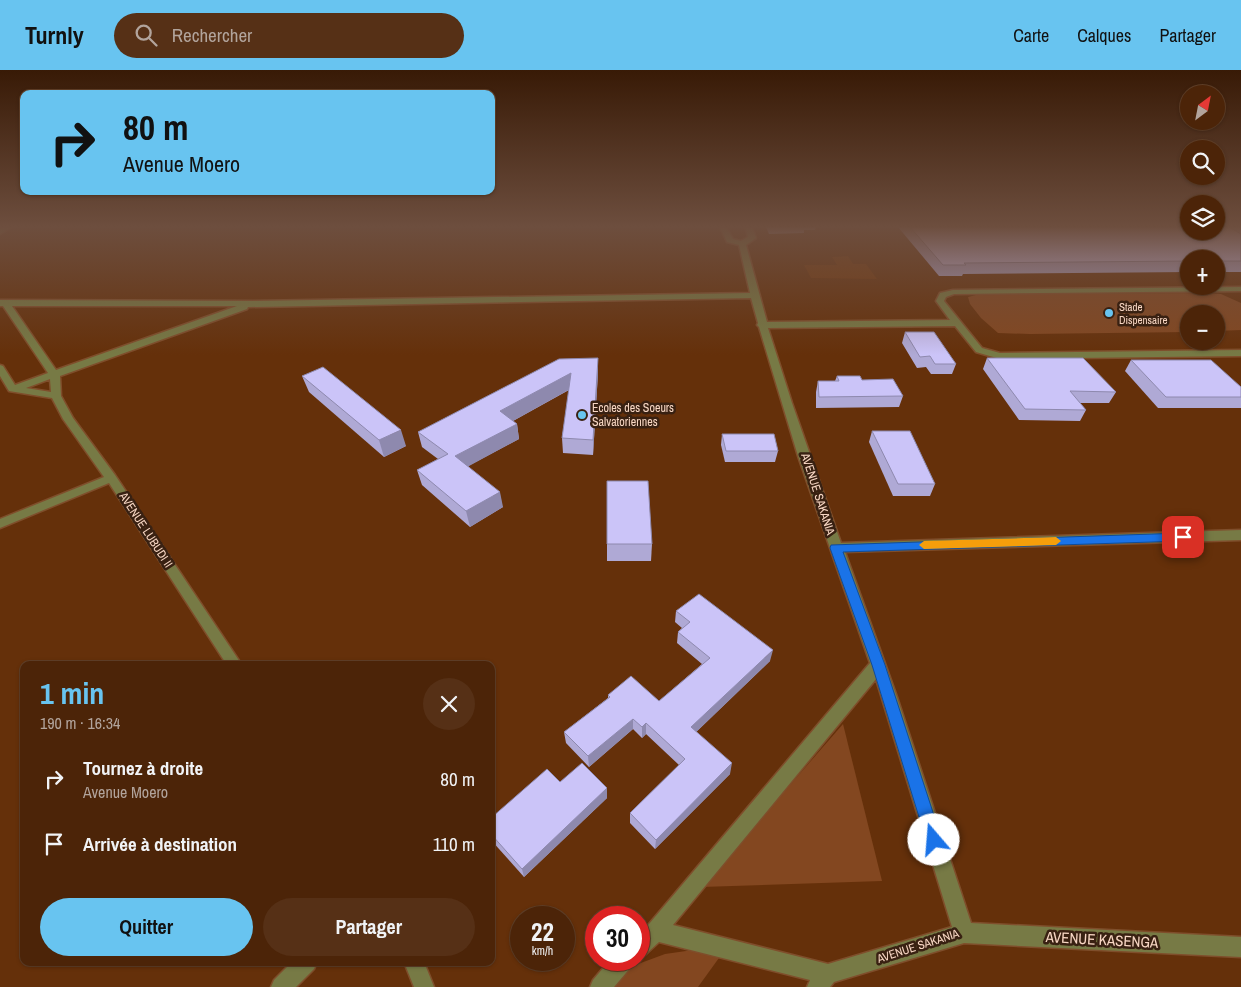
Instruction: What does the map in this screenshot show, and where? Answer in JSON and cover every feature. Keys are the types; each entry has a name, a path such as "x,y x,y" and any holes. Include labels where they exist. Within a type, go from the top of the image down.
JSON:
{"street":[{"name":"AVENUE SAKANIA","path":"747,270 761,325 836,548 878,665 964,933 822,981"},
{"path":"1241,289 953,292 943,295 940,301 979,350 988,354 1000,356 1241,353"},
{"path":"3,303 254,304 753,296"},
{"path":"0,368 13,389 56,396 55,376 3,303"},
{"path":"13,389 55,376 87,362 254,304"},
{"path":"761,325 957,323"},
{"name":"AVENUE LUBUDI II","path":"56,396 68,419 111,478 232,661"},
{"path":"0,524 111,478"},
{"path":"836,548 1241,535"},
{"path":"650,937 878,665"},
{"path":"656,931 822,981"},
{"name":"AVENUE KASENGA","path":"964,933 1241,947"},
{"path":"281,987 303,966"},
{"path":"416,966 424,987"},
{"path":"600,987 614,971"}],"shaded area":[{"path":"807,270 870,270 877,279 811,278"},
{"name":"Stade Dispensaire","path":"1180,293 1180,295 1223,295 1241,303 1241,330 1225,331 1225,305 1180,305 1180,332 998,333 981,318 970,304 968,297 980,294"},
{"path":"843,724 882,881 701,887"},
{"path":"693,950 724,951 698,987 604,987 625,971 650,971 650,960 665,954"}],"building":[{"path":"905,332 934,332 956,364 935,364 930,356 920,357"},
{"path":"598,358 593,440 562,438 571,373 500,411 517,424 455,456 500,492 466,511 417,470 448,454 418,432 559,359"},
{"path":"987,358 1083,358 1116,392 1070,391 1086,410 1025,409"},
{"path":"1131,360 1211,360 1241,387 1241,397 1166,397"},
{"path":"323,367 401,430 379,440 302,376"},
{"path":"837,376 860,376 862,380 893,379 903,396 819,397 818,381 839,381"},
{"path":"872,431 910,431 935,484 898,484"},
{"path":"722,434 774,434 778,451 726,451"},
{"path":"607,481 648,481 652,544 607,544"},
{"path":"699,594 773,650 691,727 732,763 656,840 630,813 685,759 646,723 642,727 633,719 588,756 564,732 610,697 608,695 631,676 659,701 710,658 678,632 690,622 676,611"},
{"path":"582,763 607,788 522,869 495,839 495,814 547,769 560,782"}],"slow traffic":[{"path":"924,545 1056,541"}],"place":[{"name":"Stade Dispensaire","path":"1109,313"},
{"name":"Ecoles des Soeurs Salvatoriennes","path":"582,415"}],"route":[{"path":"934,840 878,665 836,548 1183,537"}]}
